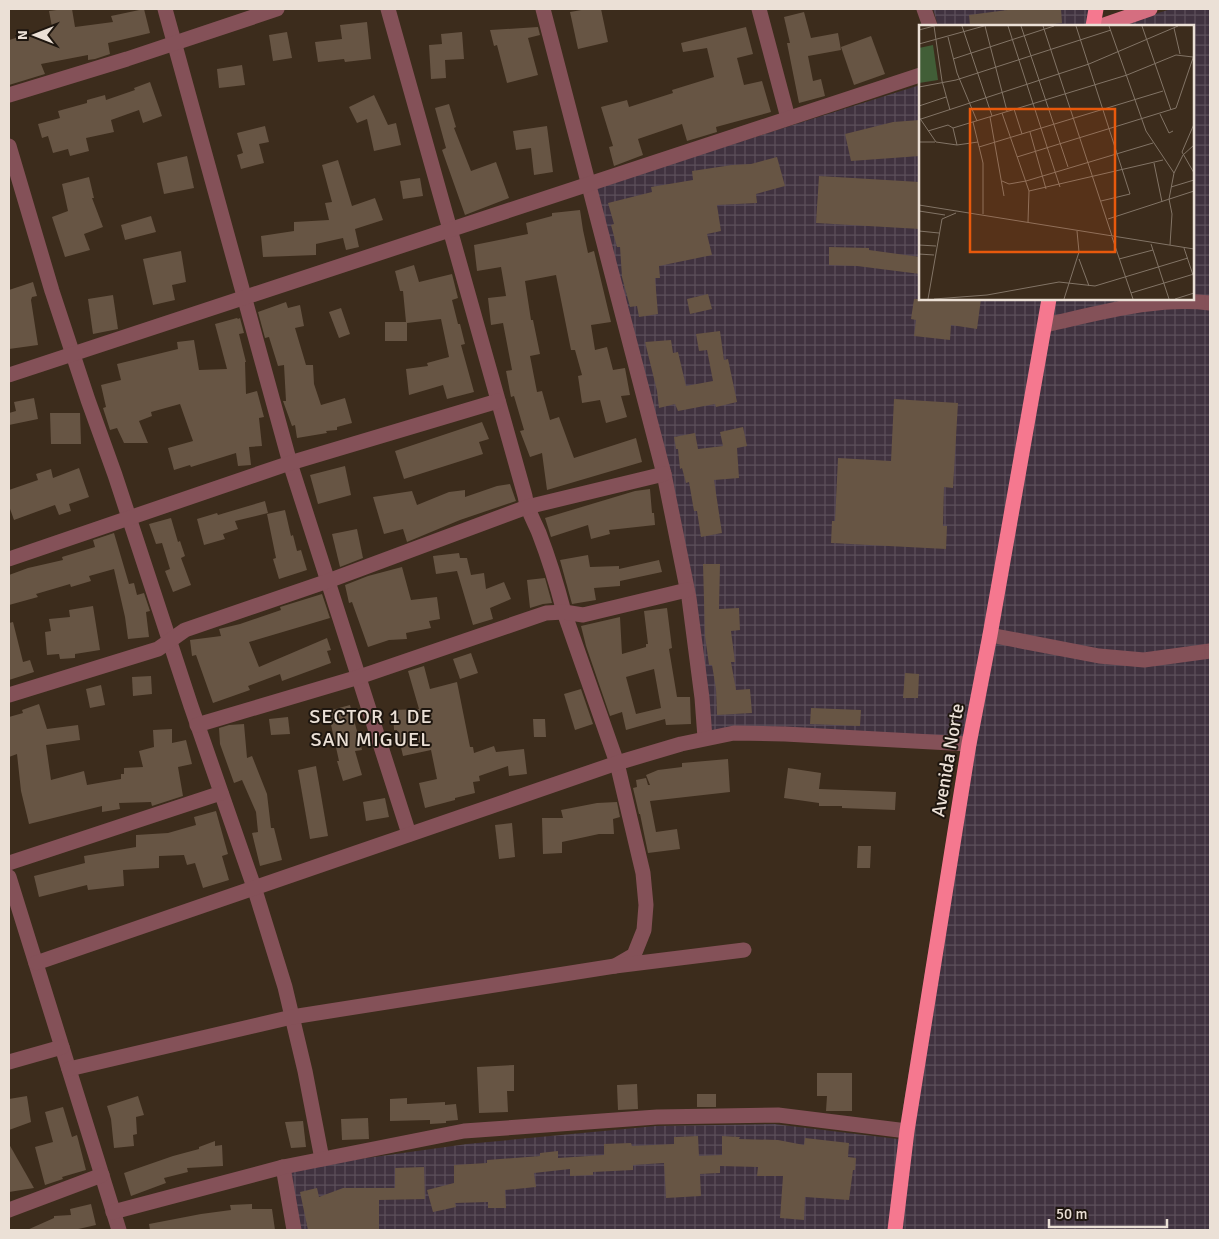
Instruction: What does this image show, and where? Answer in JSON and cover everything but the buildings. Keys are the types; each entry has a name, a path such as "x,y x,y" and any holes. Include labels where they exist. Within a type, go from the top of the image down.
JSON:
{"highway":[{"path":"1093,25 1096,9"},
{"name":"Avenida Norte","path":"894,1230 969,744 990,636 1049,300"}],"main road":[{"path":"1103,25 1150,9"}],"street":[{"path":"165,9 290,463 409,834"},
{"path":"9,95 277,9"},
{"path":"388,9 527,507 539,533 564,612 617,763 643,873 646,905 644,930 634,954 615,966"},
{"path":"543,9 664,474 687,590 702,698 705,738"},
{"path":"759,9 788,118"},
{"path":"924,9 930,25"},
{"path":"9,375 919,75"},
{"path":"9,146 52,291 197,725 254,887 285,987 305,1071 322,1159"},
{"path":"1044,325 1128,308 1176,302 1210,304"},
{"path":"9,559 290,463 498,401"},
{"path":"9,695 158,649 185,630 328,581 527,507 664,474"},
{"path":"197,725 358,678 546,613 564,612 583,615 687,590"},
{"path":"990,636 1099,656 1144,660 1210,651"},
{"path":"36,963 617,763 705,738 734,733 785,734 969,744"},
{"path":"9,863 221,793"},
{"path":"9,877 16,922 36,963 119,1230"},
{"path":"69,1069 292,1017 615,966 744,950"},
{"path":"9,1062 62,1047"},
{"path":"113,1212 322,1159 464,1131 657,1117 778,1115 908,1131"},
{"path":"283,1168 294,1230"},
{"path":"9,1210 102,1175"}],"shaded area":[{"path":"933,9 1091,9 1088,25 938,25"},
{"path":"1171,9 1210,9 1210,1230 298,1230 288,1169 467,1144 656,1126 774,1124 898,1139 963,738 709,731 706,695 593,188 919,85 919,300 1194,300 1194,25 1119,25"}],"district":[{"name":"SECTOR 1 DE SAN MIGUEL","path":"371,728"}]}
